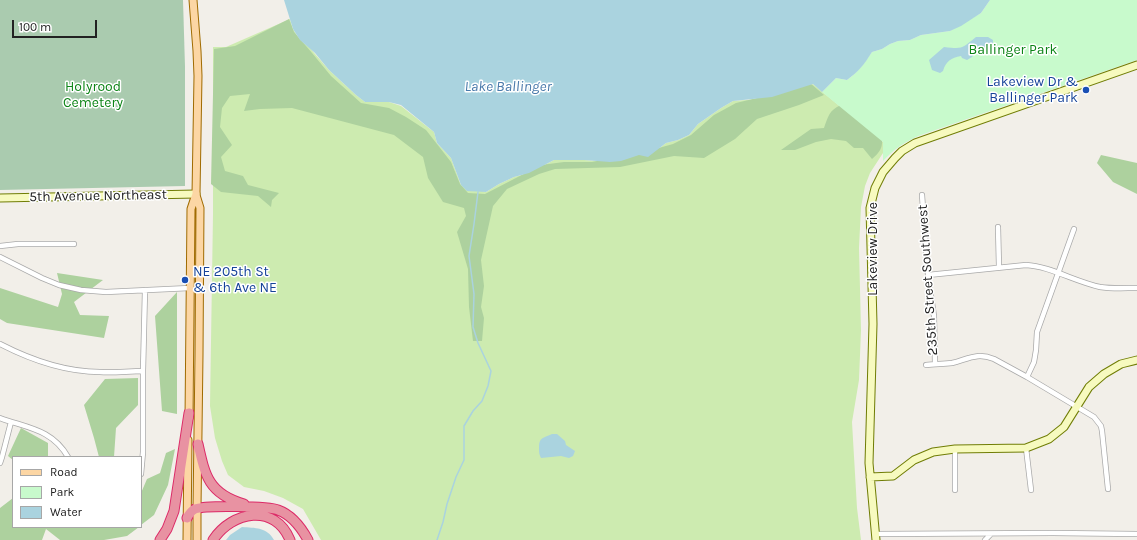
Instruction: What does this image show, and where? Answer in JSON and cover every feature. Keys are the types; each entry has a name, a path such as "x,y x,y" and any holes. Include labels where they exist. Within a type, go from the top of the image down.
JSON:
{"highway":[{"path":"160,540 167,529 174,511 189,413"},
{"path":"198,444 209,480 219,493 242,504 257,507"},
{"path":"187,518 196,508 271,508 285,513 296,522 308,540"},
{"path":"214,540 220,530 229,523 240,518 255,515 265,516 274,520 283,528 290,540"}],"main road":[{"path":"193,0 198,76 196,194 200,208 200,303 196,508 197,540"},
{"path":"187,540 191,209 196,194"},
{"path":"190,288 194,285 200,262"},
{"path":"190,288 194,291 200,303"}],"street":[{"name":"Lakeview Drive","path":"876,537 869,463 873,324 870,208 875,188 882,172 894,158 915,143 1137,65"},
{"name":"5th Avenue Northeast","path":"0,198 196,194"},
{"name":"235th Street Southwest","path":"922,195 928,275 934,316 934,364"},
{"path":"998,227 999,267"},
{"path":"1027,377 1034,362 1037,332 1074,229"},
{"path":"0,246 18,244 74,244"},
{"path":"0,257 59,285 81,290 106,292 190,288"},
{"path":"928,275 1032,265 1099,286 1110,288 1137,288"},
{"path":"142,463 144,290"},
{"path":"0,344 43,363 72,370 99,372 143,371"},
{"path":"926,365 950,363 970,357 984,356 994,358 1094,417 1101,426 1103,436 1108,489"},
{"path":"870,477 893,476 914,460 933,452 955,449 1026,448 1049,439 1064,427 1089,387 1104,374 1121,364 1137,360"},
{"path":"0,418 41,431 56,442 67,456"},
{"path":"0,463 11,422"},
{"path":"1026,448 1030,490"},
{"path":"955,449 955,490"},
{"path":"985,540 992,534"},
{"path":"992,534 994,540"},
{"path":"876,537 992,534 1137,534"},
{"path":"1074,534 1074,540"}],"green space":[{"name":"Holyrood Cemetery","path":"0,0 183,0 185,67 185,186 0,190"},
{"name":"Ballinger Park","path":"990,0 1137,0 1137,60 921,135 900,146 883,161 883,142 822,92 836,78 847,80 851,77 861,68 872,52 898,41 910,40 921,35 950,31 981,13"},
{"path":"289,19 294,32 331,76 361,103 389,108 426,130 451,162 460,184 468,193 485,194 541,165 564,162 592,162 648,151 673,144 691,135 714,115 736,103 782,92 810,83 824,95 757,119 735,139 704,158 674,156 620,167 555,169 539,174 507,189 493,206 481,260 484,286 481,307 484,318 482,341 473,341 469,307 468,269 457,232 466,216 464,208 443,202 428,178 423,157 394,135 292,108 244,111 250,94 230,96 222,108 220,127 232,145 221,157 225,171 243,176 248,185 279,193 272,200 271,207 258,196 221,192 211,184 214,49 235,46"},
{"path":"290,19 293,29 300,40 309,47 329,70 356,95 365,102 389,102 401,106 434,132 437,143 451,158 461,185 486,192 499,184 514,177 529,173 554,160 610,162 648,157 666,143 689,135 698,124 733,101 758,99 813,84 883,142 883,153 870,173 865,186 861,207 859,248 861,330 859,380 852,422 857,508 861,540 321,540 303,509 283,498 264,491 244,487 228,475 215,438 210,406 213,214 213,47 226,47"},
{"path":"841,105 882,137 880,150 872,159 863,148 854,148 846,141 831,139 816,142 795,150 781,150 811,129 824,128 831,112"},
{"path":"1101,155 1137,163 1137,194 1113,182 1097,163"},
{"path":"57,273 103,280 74,302 80,315 109,316 104,338 7,323 0,319 0,288 58,307 62,294"},
{"path":"177,292 177,414 162,411 155,316"},
{"path":"138,378 138,405 116,428 114,456 99,456 84,405 105,379"},
{"path":"21,428 48,443 48,456 12,456 12,459 8,456"},
{"path":"175,449 168,485 154,515 142,524 142,491 147,479 160,473 166,453"},
{"path":"12,499 12,528 138,528 127,536 104,540 60,540 46,529 42,540 0,540 0,508"}],"water":[{"name":"Lake Ballinger","path":"284,0 990,0 981,13 950,31 921,35 910,40 898,41 872,52 861,68 847,80 836,78 822,92 813,84 772,97 733,101 698,124 689,135 666,143 648,157 639,155 621,161 610,162 554,160 529,173 514,177 499,184 486,192 467,191 461,185 451,158 437,143 434,132 401,105 389,102 365,102 329,70 315,53 300,40 293,29"},
{"path":"976,37 988,37 993,40 993,45 977,50 972,57 967,60 961,56 952,59 947,62 943,71 940,73 932,70 929,60 944,47 959,48"},
{"path":"552,434 557,434 565,441 566,445 575,451 573,456 569,458 561,456 541,458 539,452 540,441 542,438"},
{"path":"242,527 264,530 274,540 226,540 230,535"}],"waterway":[{"path":"437,540 456,477 464,460 464,426 473,411 482,401 488,386 491,371 478,343 473,327 474,294 469,256 478,192"}],"place":[{"name":"Lakeview Dr & Ballinger Park","path":"1086,90"},
{"name":"NE 205th St & 6th Ave NE","path":"185,280"}]}
